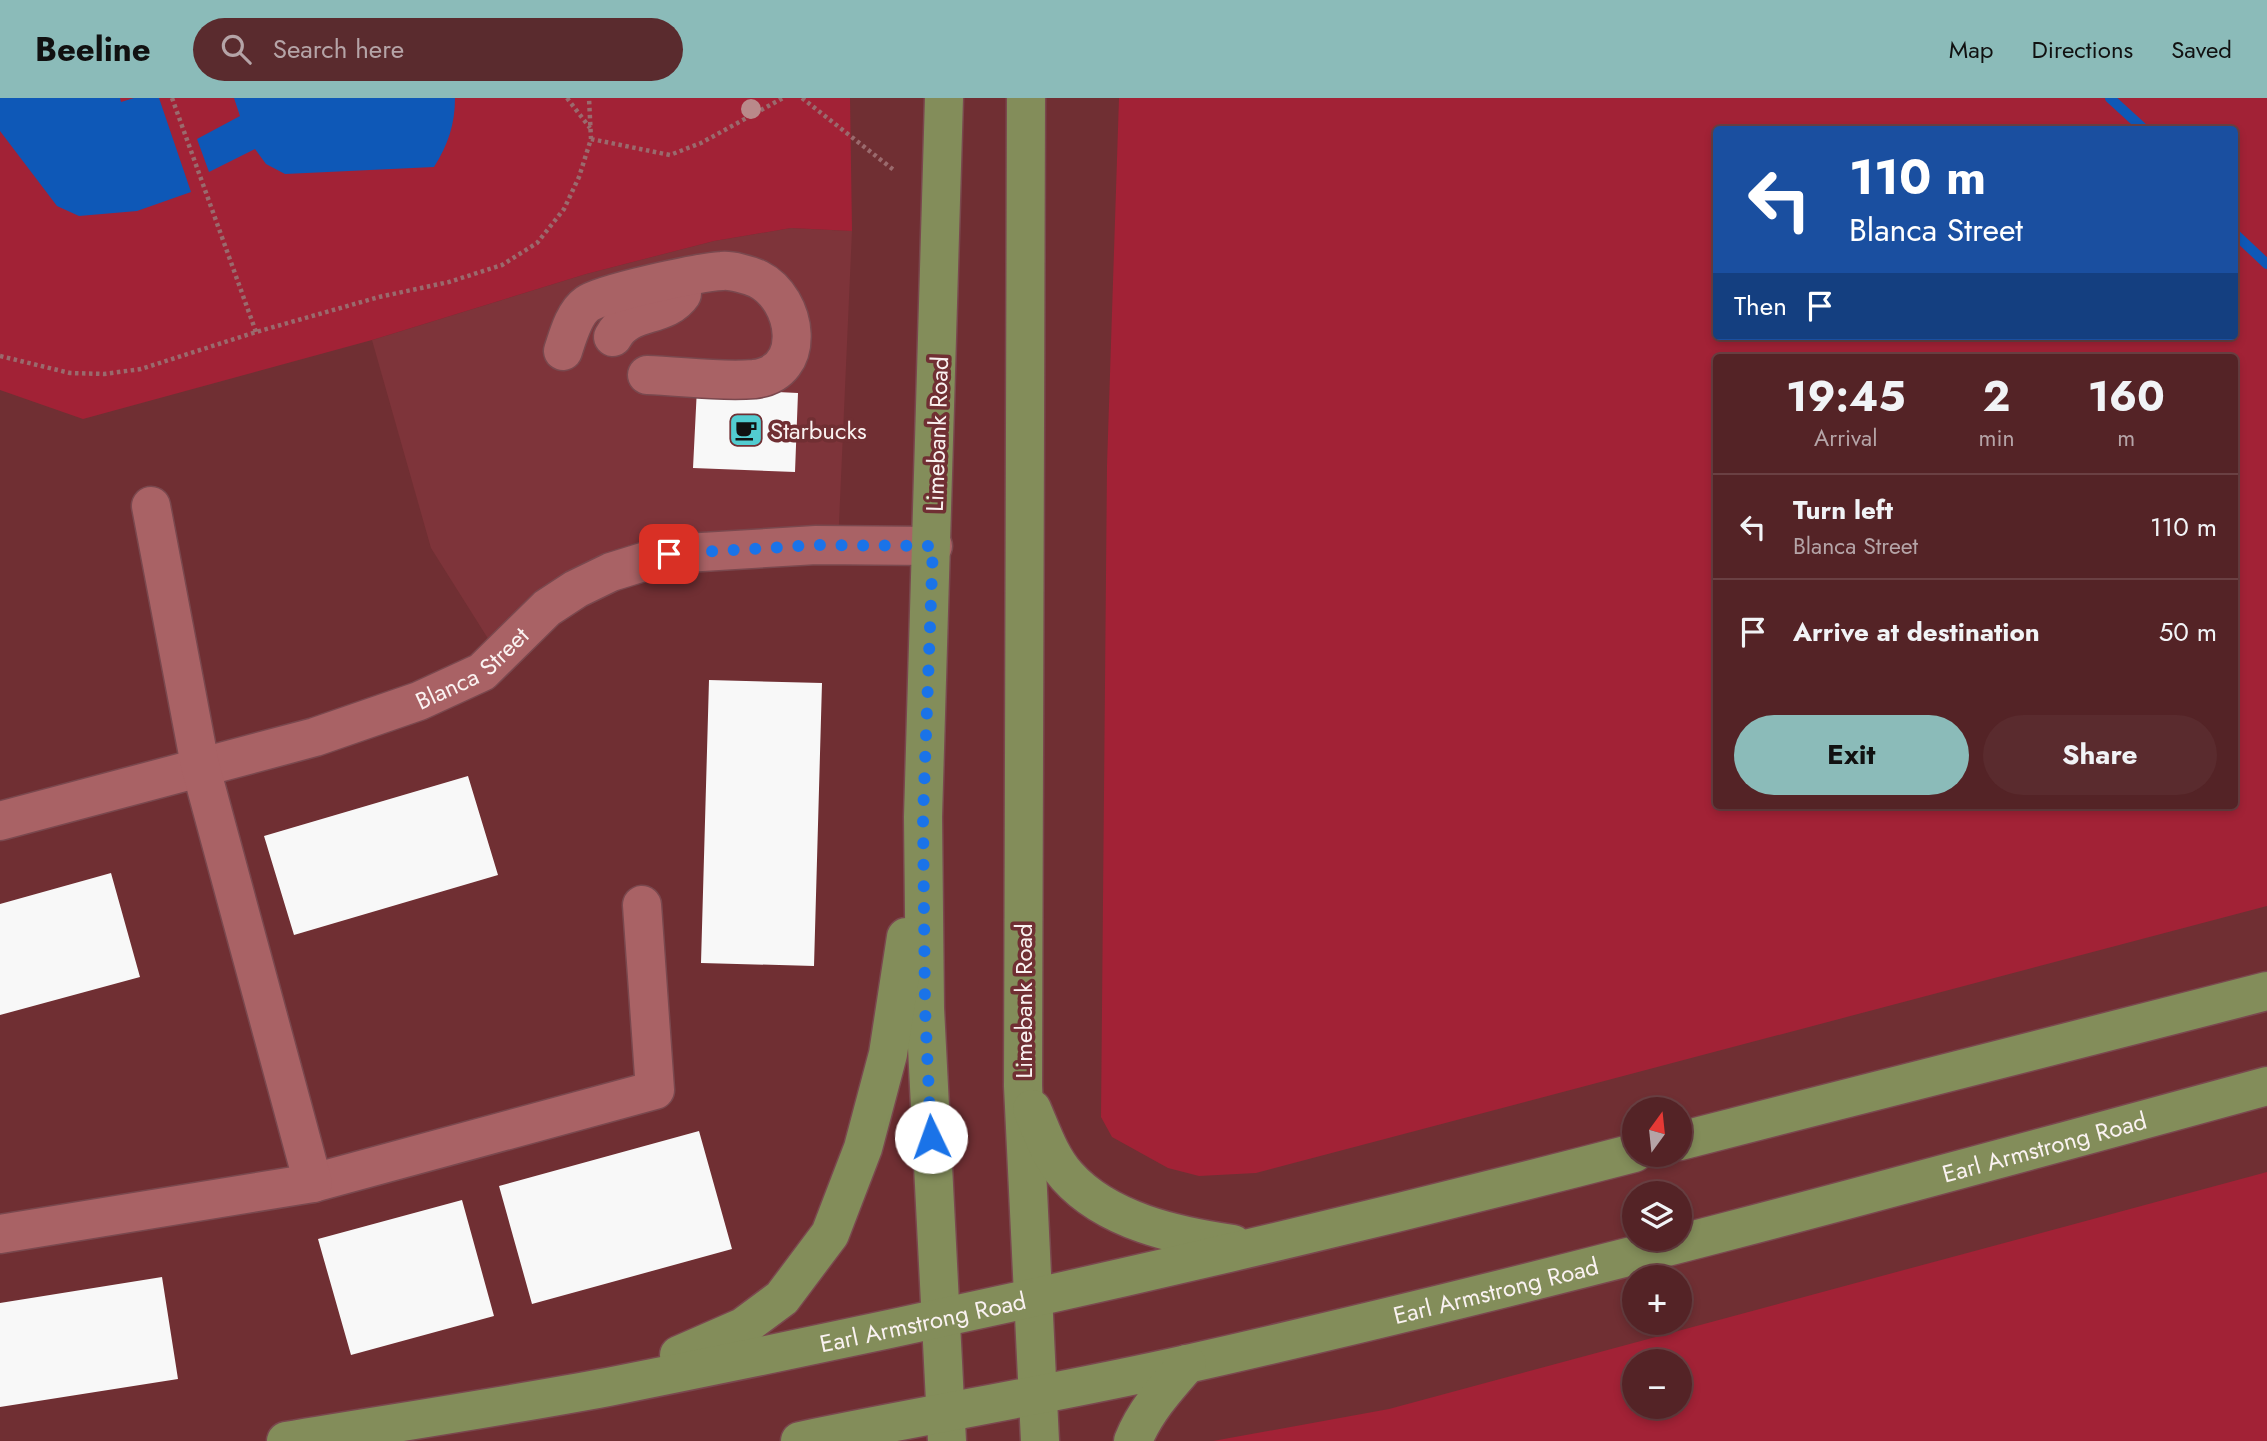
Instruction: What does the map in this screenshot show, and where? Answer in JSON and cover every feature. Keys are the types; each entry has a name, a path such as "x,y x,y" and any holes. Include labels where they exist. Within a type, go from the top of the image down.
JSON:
{"main road":[{"name":"Limebank Road","path":"944,98 923,817 925,1008 946,1426"},
{"name":"Limebank Road","path":"1026,98 1023,1086 1040,1441"},
{"path":"606,1387 743,1327 782,1298 830,1234 863,1148 888,1054 923,817"},
{"path":"1692,1138 2267,991"},
{"path":"1023,1086 1049,1151 1067,1176 1096,1201 1170,1232 1252,1247"},
{"name":"Earl Armstrong Road","path":"800,1441 946,1426 1038,1393 1187,1364 1857,1198 2267,1087"},
{"name":"Earl Armstrong Road","path":"286,1441 606,1387 1032,1297 1252,1247 1622,1156"},
{"path":"1133,1441 1139,1425 1162,1392 1187,1364"}],"lane":[{"path":"563,351 572,326 586,304 611,294 723,270 759,280 780,299 791,318 793,338 787,359 775,372 755,379 647,374"},
{"path":"613,337 619,325 637,316 672,306 681,296 687,278"},
{"path":"151,506 200,765 313,1183"},
{"name":"Blanca Street","path":"0,821 200,765 315,737 419,701 482,672 547,608 576,589 611,572 669,554 816,545 933,546"},
{"path":"0,1234 313,1183 655,1090 642,905"}],"path":[{"path":"172,98 256,332"},
{"path":"566,98 590,129"},
{"path":"0,356 58,371 104,374 141,369 256,332 502,265 537,243 552,226 579,177 591,139 589,98"},
{"path":"591,139 670,155 701,143 783,98"},
{"path":"802,98 895,171"}],"shaded area":[{"path":"0,98 850,98 852,231 791,228 714,241 586,274 372,340 83,419 0,390"},
{"path":"1119,98 2267,98 2267,906 1256,1173 1199,1176 1168,1168 1112,1137 1101,1117 1107,466"},
{"path":"791,228 852,231 838,545 669,554 499,656 431,548 372,340 586,274 714,241"},
{"path":"2267,1172 2267,1441 1213,1441 1389,1409 1663,1335 1692,1335 1692,1327"}],"water":[{"path":"0,98 120,98 121,102 134,98 159,98 191,192 137,211 79,216 57,206 0,131"},
{"path":"234,98 455,98 450,134 434,167 285,174 266,164 255,149 209,172 197,139 240,116"}],"building":[{"name":"Starbucks","path":"697,388 798,393 795,472 693,468"},
{"path":"709,680 822,683 814,966 701,963"},
{"path":"468,776 498,875 294,935 264,836"},
{"path":"111,873 140,977 0,1015 0,904"},
{"path":"699,1131 732,1249 532,1304 499,1186"},
{"path":"462,1200 494,1316 351,1355 318,1239"},
{"path":"162,1277 178,1379 0,1407 0,1303"}],"waterway":[{"path":"2110,98 2141,126"},
{"path":"2238,237 2267,264"}],"place":[{"name":"Starbucks","path":"746,430"}],"route":[{"path":"669,554 748,547 933,546 923,817 925,1008 931,1137"}]}
